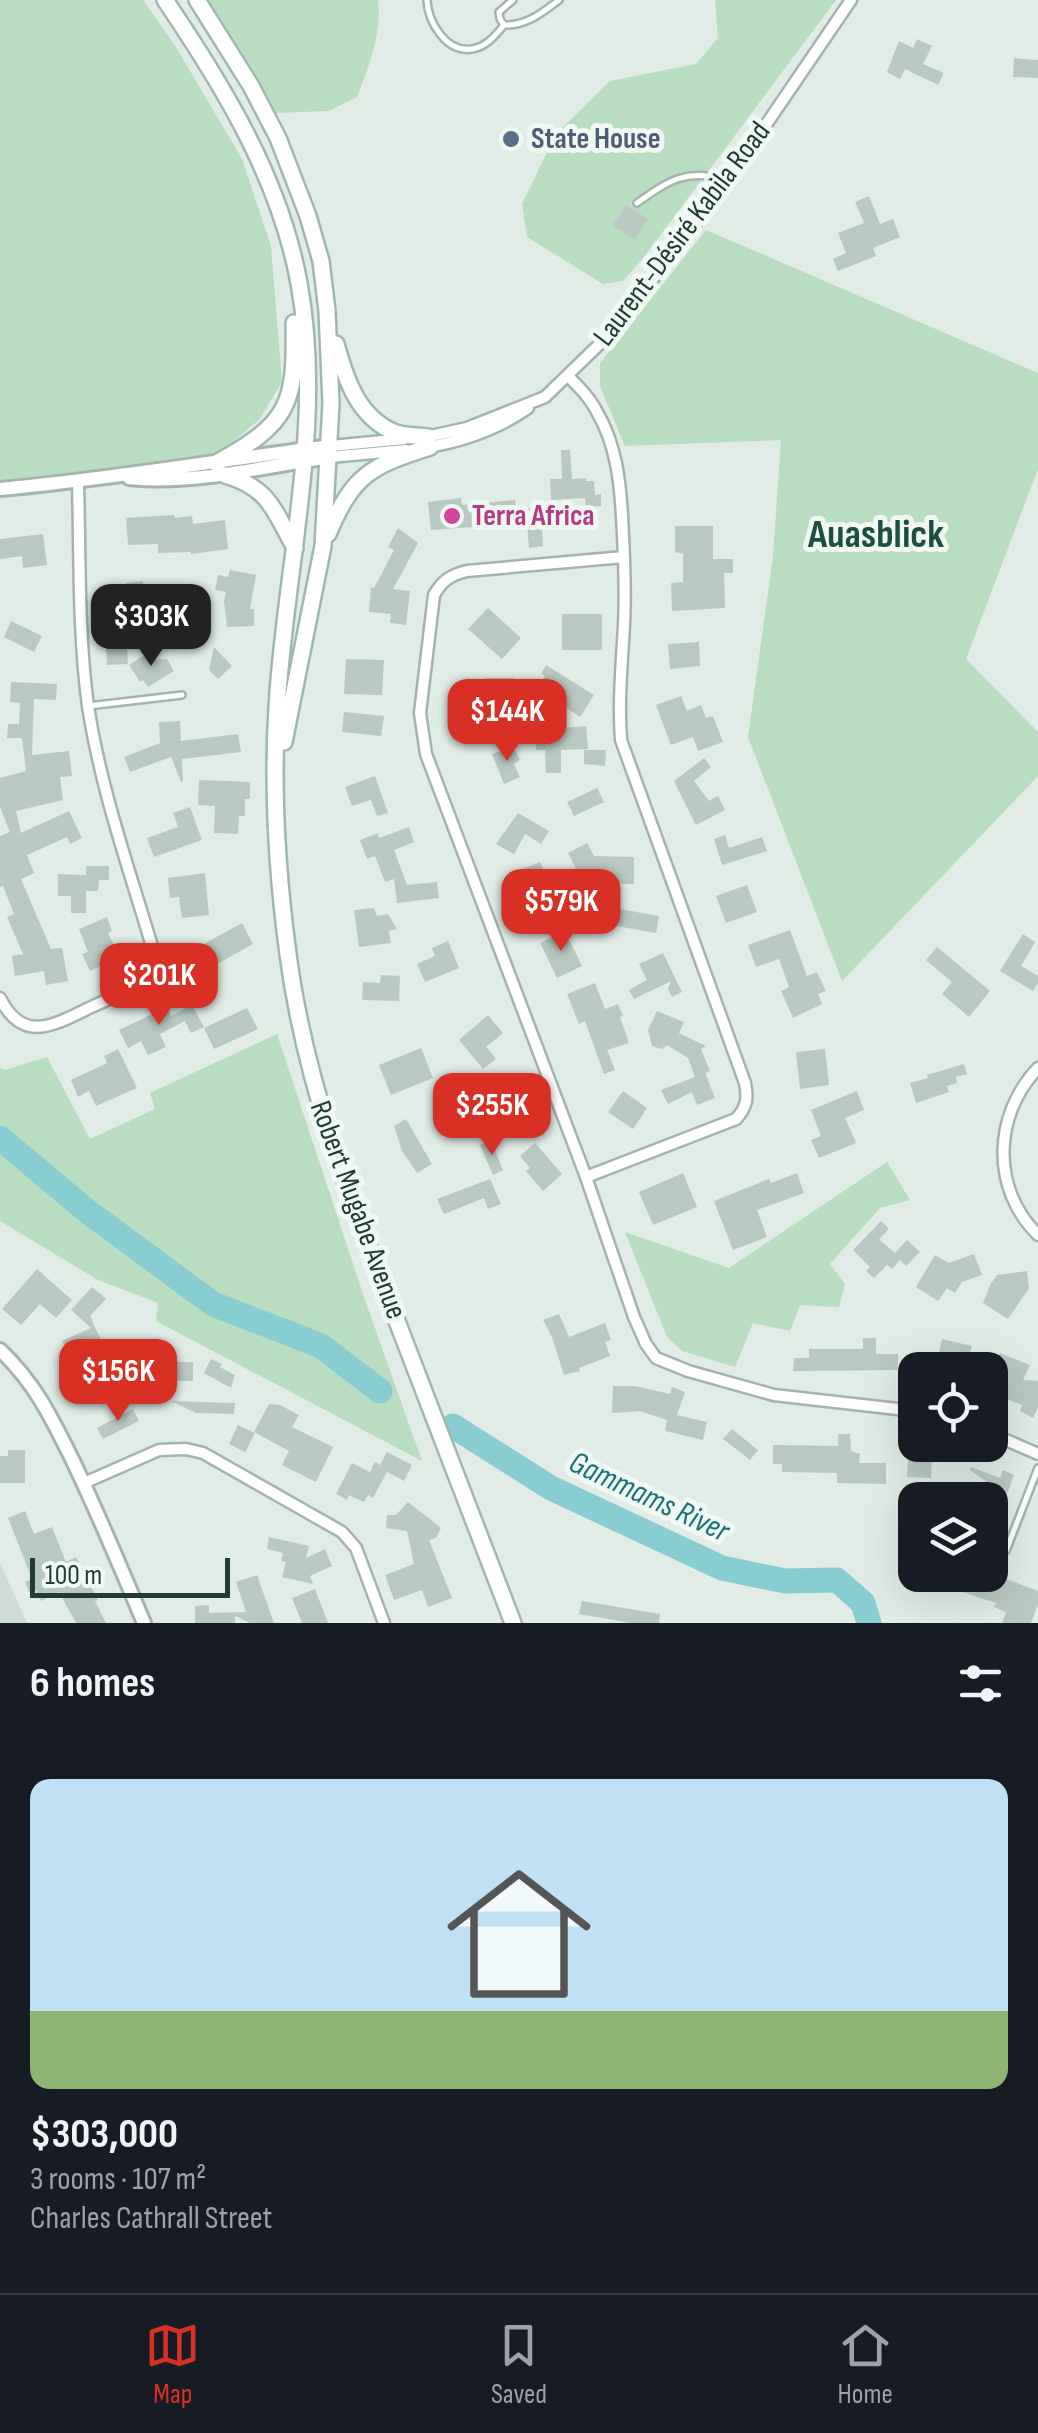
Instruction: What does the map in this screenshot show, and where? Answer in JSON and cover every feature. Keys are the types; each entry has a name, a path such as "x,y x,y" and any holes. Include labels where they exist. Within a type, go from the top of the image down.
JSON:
{"main road":[{"name":"Robert Mugabe Avenue","path":"166,0 254,146 276,202 299,284 306,363 304,455 277,709 281,887 297,1013 322,1117 357,1218 513,1623"},
{"name":"Robert Mugabe Avenue","path":"197,0 252,86 278,138 308,216 327,311 330,452 323,546 277,780"},
{"path":"292,253 294,338 286,405 267,431 221,469 265,496 296,548"},
{"path":"327,311 343,370 364,410 398,434 429,442"},
{"path":"323,546 340,507 366,475 386,461 429,442"}],"street":[{"name":"Laurent-Désiré Kabila Road","path":"0,489 120,477 148,470 221,469 304,455 429,442 545,396 614,331 727,182 851,0"},
{"path":"568,376 598,413 620,480 624,557 618,710 621,740 745,1082 747,1097 745,1110 736,1119 586,1177"},
{"path":"0,998 8,1015 23,1025 41,1028 145,981 156,960 114,824 88,706 78,482"},
{"path":"624,557 466,572 451,575 440,584 434,595 420,713 426,754 586,1177 634,1317 656,1358 774,1395 898,1409"},
{"path":"1038,1068 1011,1108 1004,1128 1003,1158 1015,1206 1038,1235"},
{"path":"0,1350 44,1402 84,1483 144,1623"},
{"path":"1008,1441 1038,1454"},
{"path":"84,1483 159,1450 203,1453 342,1532 356,1548 384,1623"}],"lane":[{"path":"427,0 430,21 456,47 469,50 486,44 504,25"},
{"path":"512,0 499,12 504,25 535,18 559,0"},
{"path":"638,203 669,181 706,174 727,182"},
{"path":"88,706 182,695"},
{"path":"1008,1545 1038,1468"}],"shaded area":[{"path":"0,1563 27,1623 0,1623"}],"green space":[{"path":"0,0 143,0 176,47 242,159 271,246 282,382 259,420 214,457 144,464 120,477 0,486"},
{"path":"208,0 378,0 376,37 357,97 329,111 275,113"},
{"path":"715,0 836,0 644,257 623,281 603,284 527,237 522,204 556,134 610,81 696,64 718,38"},
{"path":"706,230 1038,373 1038,469 966,659 1038,732 1038,776 842,981 748,737 773,556 781,440 625,446 600,386 600,363"},
{"path":"277,1034 422,1461 156,1321 158,1303 98,1280 0,1221 0,1068 5,1070 47,1057 90,1139 155,1109 150,1093"},
{"path":"887,1162 910,1200 880,1208 830,1264 845,1284 839,1307 800,1305 790,1331 753,1323 735,1367 682,1351 667,1337 625,1232 729,1268"}],"building":[{"path":"917,39 932,46 923,64 944,73 938,85 905,69 900,79 887,72 899,41 913,48"},
{"path":"1014,58 1038,60 1038,78 1013,77"},
{"path":"869,196 880,224 893,219 900,237 873,248 876,256 838,271 833,259 846,253 838,233 864,223 855,202"},
{"path":"626,205 648,219 635,240 613,225"},
{"path":"561,450 570,450 572,479 594,481 595,495 601,494 601,506 586,507 585,498 551,500 550,479 562,479"},
{"path":"461,498 462,505 515,500 516,510 536,507 543,546 529,548 527,523 431,530 428,502"},
{"path":"192,516 193,524 225,520 228,549 158,553 158,544 128,545 126,518"},
{"path":"675,526 713,526 713,559 733,559 733,573 724,573 725,608 672,611 671,583 683,582 683,554 675,552"},
{"path":"398,528 418,543 393,589 410,591 406,625 390,623 391,614 369,612 371,587 374,588 394,550 388,547"},
{"path":"43,534 47,565 23,568 22,556 0,559 0,539"},
{"path":"230,570 256,575 250,609 254,609 254,626 227,627 226,592 215,590 218,575 228,577"},
{"path":"143,581 148,631 122,634 118,598 128,597 126,583"},
{"path":"488,608 521,638 502,659 468,629"},
{"path":"562,614 602,614 602,650 562,650"},
{"path":"11,621 42,636 34,652 4,637"},
{"path":"699,642 700,666 670,669 668,644"},
{"path":"106,647 127,647 128,664 107,665"},
{"path":"214,647 232,666 218,679 209,670"},
{"path":"151,651 151,660 167,659 174,671 148,687 129,665"},
{"path":"346,659 384,660 382,695 344,694"},
{"path":"546,665 594,695 580,717 537,688 545,676 541,674"},
{"path":"485,678 514,678 514,730 501,730 501,718 485,718"},
{"path":"11,682 57,684 56,700 34,699 32,755 69,751 72,776 60,777 63,800 16,811 21,833 69,811 82,838 70,844 67,837 27,855 34,873 21,879 51,949 62,948 68,981 46,985 44,971 15,976 12,956 23,954 7,917 14,914 3,886 0,887 0,836 10,832 0,807 0,778 26,771 22,738 7,738 8,724 19,724 20,703 10,702"},
{"path":"681,696 687,711 701,705 706,718 713,716 723,742 698,751 693,737 671,745 656,705"},
{"path":"344,712 384,716 381,736 342,732"},
{"path":"180,721 181,741 238,734 241,752 182,759 181,782 171,757 130,772 124,757 160,743 159,722"},
{"path":"586,726 588,749 561,750 561,773 546,773 545,750 536,750 535,730"},
{"path":"513,746 520,760 514,764 520,777 504,784 492,754"},
{"path":"584,750 606,750 605,766 584,764"},
{"path":"704,758 711,767 694,781 709,801 718,796 725,810 696,825 674,781"},
{"path":"375,776 388,813 377,816 371,800 352,806 345,787"},
{"path":"199,780 250,782 250,799 245,799 245,816 239,816 238,834 214,833 215,806 198,805"},
{"path":"597,788 604,802 574,816 567,802"},
{"path":"190,807 202,840 154,857 147,838 178,827 173,813"},
{"path":"518,813 549,831 541,844 525,834 514,854 496,844"},
{"path":"409,827 414,842 394,850 407,885 437,882 439,898 397,903 394,879 385,882 375,856 367,859 360,840"},
{"path":"725,835 729,848 762,837 767,851 722,865 714,839"},
{"path":"587,843 594,856 634,857 634,884 583,883 568,853"},
{"path":"540,862 560,905 532,919 508,875"},
{"path":"86,866 109,866 109,880 99,880 98,891 86,891 86,913 71,913 71,896 58,896 58,874 86,875"},
{"path":"205,873 209,915 182,918 179,897 170,898 168,878"},
{"path":"747,885 757,912 726,923 716,896"},
{"path":"374,908 377,916 388,914 397,929 389,931 391,943 359,947 354,910"},
{"path":"614,908 659,916 656,933 611,925"},
{"path":"107,917 112,931 108,933 120,957 90,971 82,954 88,952 79,929"},
{"path":"242,923 253,944 201,973 192,957 203,951 200,946"},
{"path":"790,930 807,976 817,972 826,991 818,994 822,1004 793,1018 781,991 789,987 779,959 756,967 748,945"},
{"path":"565,931 582,966 557,978 540,943"},
{"path":"1023,934 1035,942 1021,966 1038,976 1033,991 1000,971"},
{"path":"448,941 459,968 425,982 417,964 435,956 432,948"},
{"path":"937,947 990,991 969,1017 942,994 952,982 926,960"},
{"path":"663,953 682,992 672,997 668,989 671,981 634,999 629,990 647,980 639,964"},
{"path":"381,975 400,976 399,1001 362,1000 363,982 380,983"},
{"path":"595,983 605,1009 618,1004 629,1043 607,1050 615,1070 604,1074 585,1021 579,1024 567,994"},
{"path":"192,1005 204,1027 191,1033 185,1021 160,1034 166,1047 148,1055 141,1041 128,1048 119,1030 167,1007 171,1016"},
{"path":"247,1008 258,1029 214,1049 204,1028"},
{"path":"657,1011 684,1022 679,1033 706,1046 701,1049 710,1071 705,1073 715,1098 697,1105 692,1092 668,1104 661,1090 695,1077 688,1058 667,1045 662,1049 652,1046 648,1030"},
{"path":"488,1015 503,1033 486,1047 496,1059 483,1069 459,1040"},
{"path":"421,1048 433,1078 391,1095 379,1065"},
{"path":"118,1049 137,1088 96,1106 89,1091 78,1097 71,1080 107,1063 104,1056"},
{"path":"825,1049 829,1085 800,1089 796,1052"},
{"path":"964,1064 967,1074 956,1077 957,1083 947,1086 949,1092 916,1103 910,1083"},
{"path":"514,1087 526,1099 515,1110 525,1121 513,1133 490,1109"},
{"path":"623,1091 647,1108 633,1129 608,1112"},
{"path":"857,1091 864,1110 845,1118 856,1143 819,1158 811,1140 821,1136 811,1110"},
{"path":"406,1119 432,1164 417,1173 402,1151 394,1126"},
{"path":"491,1141 503,1170 493,1175 480,1145"},
{"path":"535,1143 562,1174 543,1191 526,1171 530,1168 520,1156"},
{"path":"683,1173 697,1207 653,1225 639,1192"},
{"path":"797,1173 804,1193 757,1210 767,1237 733,1250 714,1201 769,1179 771,1183"},
{"path":"490,1179 501,1204 488,1209 484,1198 444,1214 437,1199"},
{"path":"881,1221 889,1229 879,1239 895,1253 907,1240 920,1252 906,1266 900,1260 892,1269 887,1265 874,1278 866,1271 870,1267 853,1250"},
{"path":"974,1254 982,1275 962,1282 955,1293 947,1288 938,1301 916,1287 935,1255 949,1263"},
{"path":"37,1269 72,1300 56,1318 40,1304 21,1325 2,1309"},
{"path":"1027,1271 1029,1288 1008,1319 983,1303 997,1275"},
{"path":"92,1287 106,1299 90,1316 109,1358 77,1373 62,1341 91,1328 71,1310"},
{"path":"559,1314 569,1337 605,1323 611,1340 605,1342 610,1356 564,1375 543,1320"},
{"path":"863,1338 876,1338 876,1354 898,1354 898,1370 793,1371 794,1358 809,1358 809,1349 863,1349"},
{"path":"942,1339 972,1346 970,1352 939,1352"},
{"path":"156,1344 161,1357 168,1362 193,1362 193,1381 175,1381 142,1397 132,1377 146,1370 137,1352"},
{"path":"1008,1356 1030,1365 1023,1380 1038,1381 1038,1407 1033,1418 1020,1411 1022,1405 1008,1400"},
{"path":"211,1359 235,1375 231,1388 204,1373"},
{"path":"613,1386 635,1386 670,1394 672,1387 685,1392 677,1415 707,1422 703,1440 665,1431 667,1420 640,1411 612,1413"},
{"path":"171,1401 235,1403 234,1414 196,1413"},
{"path":"269,1404 299,1415 292,1427 333,1447 316,1482 282,1465 289,1451 254,1432"},
{"path":"133,1409 139,1421 103,1439 97,1428"},
{"path":"238,1425 255,1433 245,1452 229,1444"},
{"path":"732,1429 758,1450 750,1460 723,1439"},
{"path":"838,1434 850,1434 851,1451 860,1454 859,1463 886,1463 886,1484 837,1483 837,1473 782,1472 782,1464 773,1464 773,1445 838,1446"},
{"path":"8,1450 25,1450 25,1483 0,1483 0,1456 8,1456"},
{"path":"387,1452 412,1465 404,1481 387,1472 373,1498 368,1495 364,1502 336,1494 352,1463 370,1472 375,1462 380,1465"},
{"path":"908,1462 931,1462 931,1478 907,1477"},
{"path":"971,1467 1000,1478 1003,1470 1014,1475 1008,1491 1008,1482 987,1482"},
{"path":"408,1502 441,1528 436,1538 429,1540 452,1598 428,1607 422,1590 394,1600 385,1575 414,1564 407,1531 386,1528 387,1515 396,1515"},
{"path":"25,1511 34,1534 52,1527 66,1562 76,1557 106,1623 76,1623 59,1592 41,1601 35,1589 29,1592 25,1582 32,1579 8,1518"},
{"path":"269,1537 309,1546 306,1558 325,1549 332,1566 310,1576 313,1584 282,1577 286,1562 281,1561 283,1553 267,1549"},
{"path":"257,1575 274,1623 250,1623 235,1616 235,1623 195,1623 195,1606 209,1605 209,1613 246,1612 236,1582"},
{"path":"1008,1580 1038,1591 1031,1623 1002,1623 1006,1612 994,1607 996,1603 962,1592 1008,1592"},
{"path":"315,1589 328,1623 302,1623 292,1598"},
{"path":"582,1601 660,1614 659,1623 631,1623 579,1614"}],"waterway":[{"name":"Gammams River","path":"0,1138 87,1211 213,1304 321,1346 380,1391"},
{"name":"Gammams River","path":"453,1426 551,1488 722,1568 785,1581 837,1580 863,1603 869,1623"}],"place":[{"name":"State House","path":"511,139"},
{"name":"Terra Africa","path":"452,516"}],"district":[{"name":"Auasblick","path":"876,535"}]}
